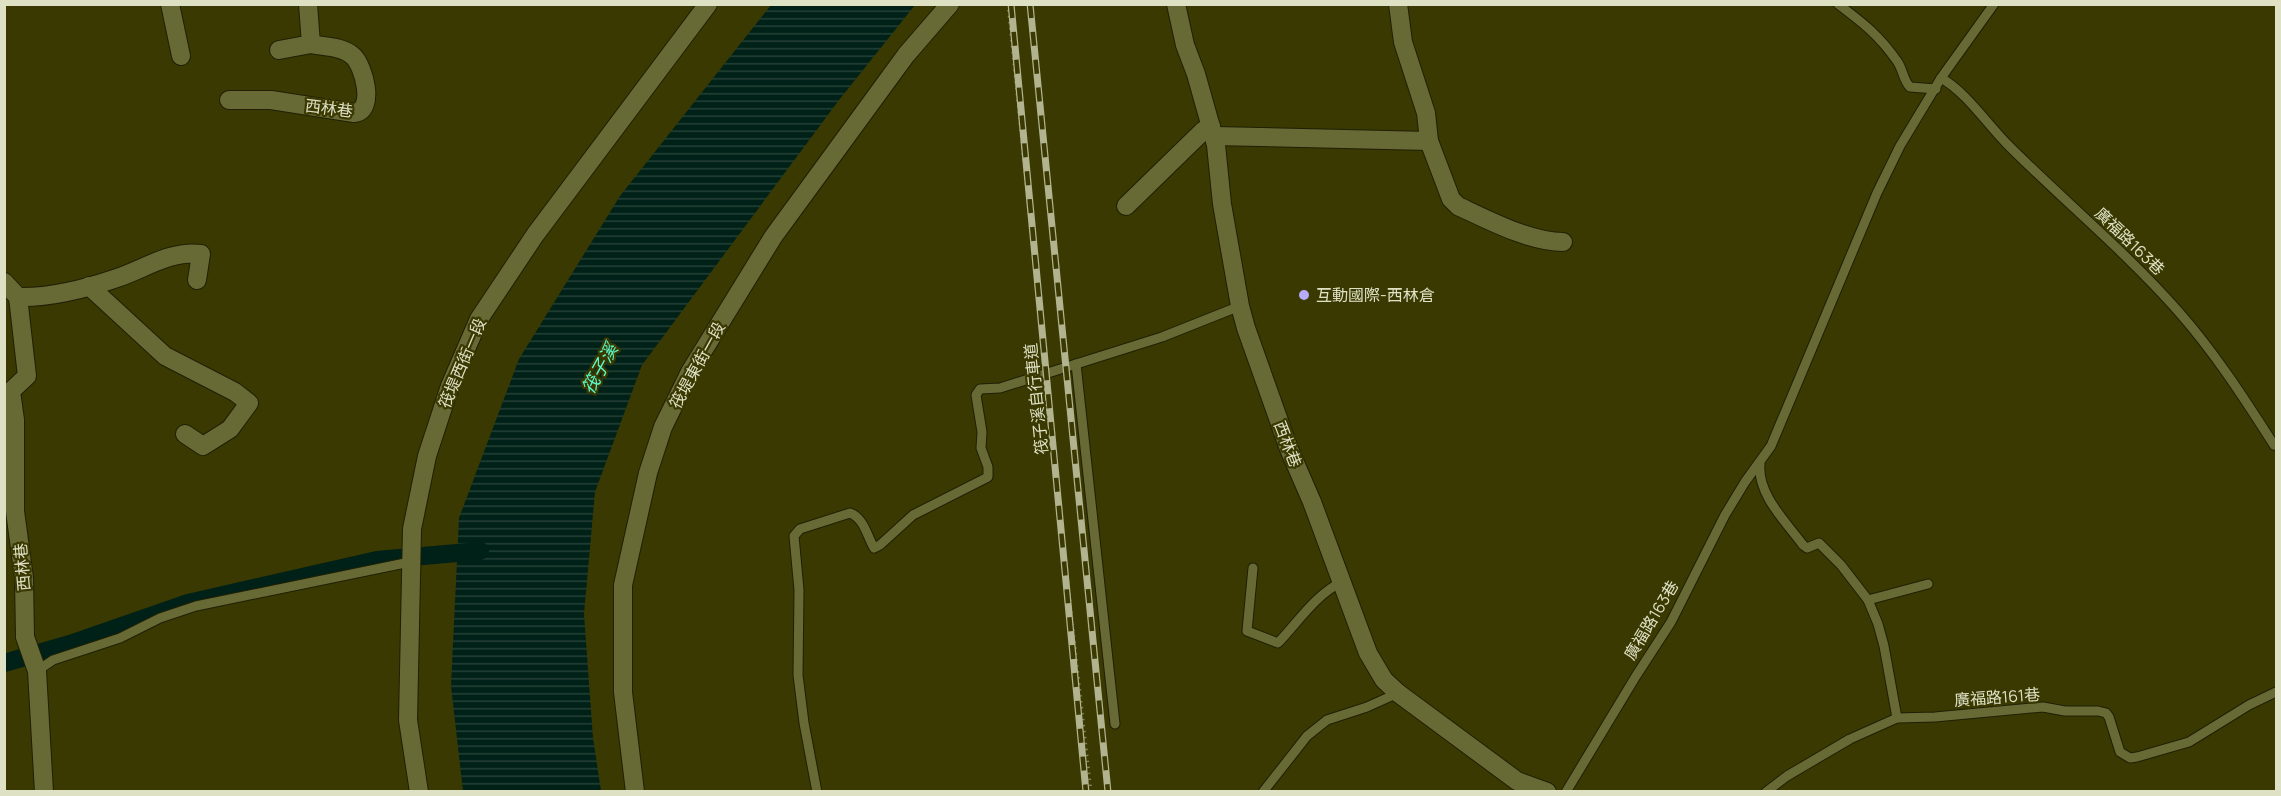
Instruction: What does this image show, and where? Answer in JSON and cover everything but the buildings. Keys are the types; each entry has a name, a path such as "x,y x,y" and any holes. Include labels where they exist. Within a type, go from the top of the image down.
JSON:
{"street":[{"path":"170,4 181,56"},
{"path":"308,4 311,44"},
{"name":"筏堤西街一段","path":"419,792 408,720 412,529 427,456 450,386 479,319 535,235 708,4"},
{"name":"筏堤東街一段","path":"635,792 623,692 623,585 648,473 663,427 690,372 773,237 906,55 950,4"},
{"name":"西林巷","path":"1176,4 1185,45 1213,131 1222,204 1240,306 1289,449 1368,653 1384,680 1398,693 1515,786 1547,792"},
{"path":"1398,4 1403,42 1426,113 1429,141 1450,199 1458,206 1527,235 1548,242 1563,242"},
{"name":"西林巷","path":"229,100 271,100 360,113 365,107 365,83 361,67 352,55 336,48 311,44 279,50"},
{"path":"1126,206 1203,130 1429,141"},
{"path":"4,282 18,297 40,298 118,278 173,256 191,253 201,254 197,280"},
{"path":"89,286 165,356 235,392 249,402 230,429 203,446 185,434"},
{"name":"西林巷","path":"18,297 27,376 10,391 15,420 15,511 24,578 25,638 37,672 44,792"}],"lane":[{"path":"1838,4 1881,39 1903,70 1905,83 1910,87 1936,89"},
{"name":"廣福路163巷","path":"1566,792 1671,622 1725,515 1771,446 1877,193 1900,146 1941,78 1994,4"},
{"name":"廣福路163巷","path":"1941,78 1955,86 2008,145 2165,297 2232,379 2274,445 2277,444"},
{"path":"817,792 798,675 799,590 794,536 800,529 850,513 857,515 862,522 874,548 890,538 913,515 988,477 988,467 981,448 982,432 976,395 980,389 1000,388 1162,337 1240,306"},
{"path":"1076,364 1115,724"},
{"path":"1760,464 1759,470 1766,494 1803,545 1807,548 1820,543 1841,565 1868,600 1884,646 1897,718"},
{"path":"37,672 52,660 120,638 160,618 196,606 410,562"},
{"path":"1253,568 1247,631 1278,644 1320,596 1330,587 1342,582"},
{"path":"1868,600 1928,584"},
{"name":"廣福路161巷","path":"1766,792 1787,776 1850,739 1897,718 1935,717 2043,707 2065,711 2098,711 2106,713 2109,717 2120,752 2130,758 2137,758 2189,742 2249,705 2277,692"},
{"path":"1263,792 1307,736 1327,720 1367,707 1398,693"}],"path":[{"name":"筏子溪自行車道","path":"1008,4 1045,374 1091,792"}],"water":[{"name":"筏子溪","path":"771,5 915,5 839,100 642,365 595,492 584,614 593,738 601,791 463,791 451,686 459,518 519,359 620,196"}],"waterway":[{"path":"4,663 70,644 188,603 377,560 480,551"}],"railway":[{"path":"1011,4 1086,792"},
{"path":"1030,4 1108,792"}],"place":[{"name":"互動國際-西林倉","path":"1304,295"}]}
